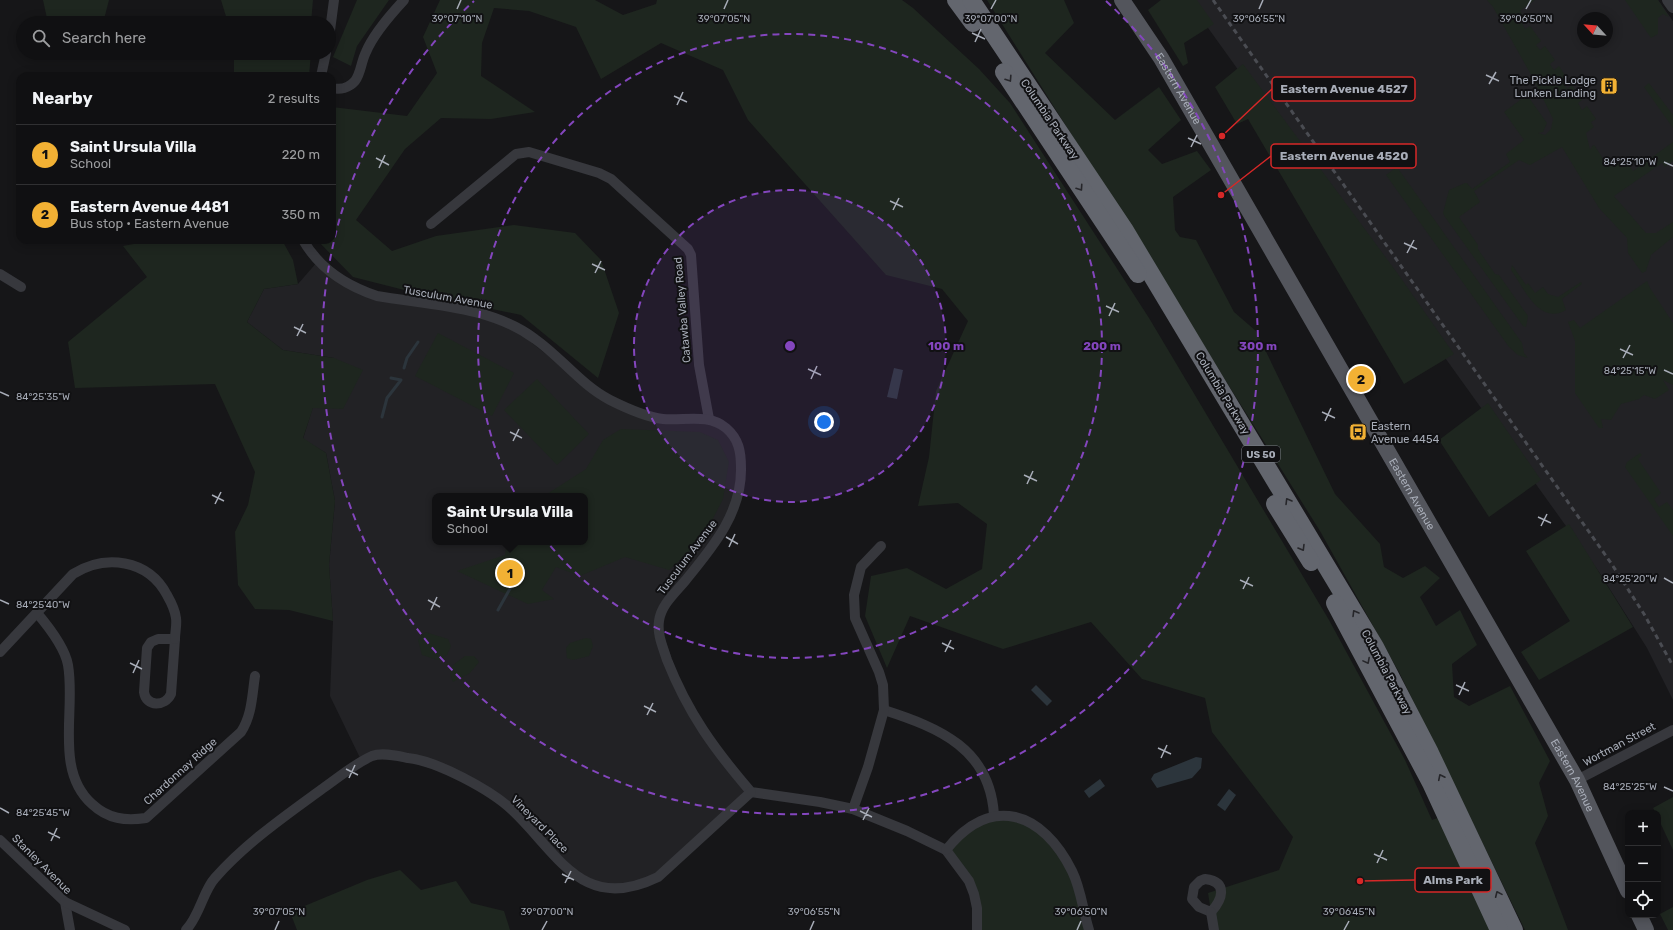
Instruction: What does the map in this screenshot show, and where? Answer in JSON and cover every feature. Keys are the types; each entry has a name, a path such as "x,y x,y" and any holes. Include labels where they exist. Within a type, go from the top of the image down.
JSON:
{"highway":[{"name":"Columbia Parkway","path":"956,0 973,23 1158,305 1342,614 1430,783 1499,930"},
{"name":"Columbia Parkway","path":"971,0 1124,229 1375,647 1433,760 1514,930"}],"main road":[{"name":"Eastern Avenue","path":"1122,0 1161,58 1577,780 1625,884"},
{"path":"1640,918 1646,930"}],"street":[{"path":"332,16 334,0"},
{"path":"336,88 344,88 354,82 361,69 365,53 373,40 404,0"},
{"path":"1668,0 1673,7"},
{"path":"322,72 324,60"},
{"name":"Catawba Valley Road","path":"431,224 516,154 522,152 529,152 599,173 611,179 688,249 691,255 699,365 709,419"},
{"name":"Tusculum Avenue","path":"306,244 318,261 329,271 363,291 377,296 486,314 521,329 537,340 587,386 621,405 662,418 709,419 718,423 729,431 737,442 740,450 741,474 733,511 717,541 668,601 659,622 660,640 674,676 690,710 708,740 751,792"},
{"path":"0,274 21,287"},
{"path":"853,809 868,767 884,710 883,685 879,672 859,630 853,605 854,595 861,567 881,546"},
{"path":"0,652 73,574 85,566 111,562 121,562 136,566 149,573 160,583 172,604 176,618 175,639 171,694 164,703 153,704 144,697 147,648 154,640 175,639"},
{"name":"Chardonnay Ridge","path":"37,613 51,630 68,664 70,761 76,784 89,801 98,809 112,817 132,820 146,818 241,732 251,712 255,676"},
{"path":"884,710 905,717 949,738 966,750 975,759 986,776 993,800 994,815"},
{"name":"Wortman Street","path":"1577,780 1673,730"},
{"name":"Vineyard Place","path":"186,930 194,922 214,879 248,846 346,771 373,756 387,755 418,759 463,778 512,810 546,848 577,876 594,885 617,889 645,883 658,877 751,792"},
{"path":"751,792 820,802 853,809 907,831 946,850 969,881 977,908 977,930"},
{"path":"946,850 964,831 984,818 994,815 1026,821 1042,830 1055,842 1073,872 1089,930"},
{"name":"Stanley Avenue","path":"0,840 65,902 70,930"},
{"path":"65,902 125,930"},
{"path":"1211,912 1214,930"}],"shaded area":[{"path":"43,0 109,0 105,16 46,16"},
{"path":"221,0 313,0 312,16 226,16"},
{"path":"357,0 389,0 357,46 351,66 336,58 336,50"},
{"path":"440,0 595,0 623,15 656,4 657,0 902,0 913,8 979,69 1010,103 1149,318 1329,620 1405,760 1432,820 1446,815 1499,930 1214,930 1208,893 1279,870 1293,837 1212,732 1205,698 1142,679 1091,622 1003,649 910,616 887,668 865,616 871,576 907,568 946,589 982,569 987,524 958,503 918,506 929,457 936,391 968,321 942,289 886,275 748,120 723,70 661,43 601,79 576,27 529,11 494,8 482,43 481,76 535,112 491,119 441,118 405,149 356,220 392,251 436,236 514,225 575,233 601,260 619,313 598,378 521,315 420,294 353,277 321,244 336,244 336,107 407,116 437,73 423,37"},
{"path":"987,0 1064,0 1074,23 1045,53 1115,120 1159,87 1181,120 1148,150 1162,164 1197,151 1211,170 1173,197 1175,230 1180,237 1196,240 1234,312 1256,331 1335,494 1380,544 1384,567 1403,578 1425,566 1440,578 1420,597 1436,626 1460,610 1477,645 1452,664 1454,697 1469,706 1510,686 1550,761 1539,783 1548,816 1535,843 1568,930 1525,930 1400,674 1320,531"},
{"path":"1161,0 1197,0 1214,24 1184,43 1188,63 1183,66 1148,10"},
{"path":"1188,0 1658,0 1673,21 1673,700 1647,648 1599,572"},
{"path":"1487,0 1535,0 1520,11 1526,20 1522,23 1525,29 1530,26 1541,41 1536,45 1540,50 1545,46 1555,60 1550,64 1554,70 1559,66 1568,80 1564,83 1567,89 1572,85 1582,100 1578,103 1582,110 1587,106 1596,119 1591,122 1594,127 1586,133 1590,150 1593,145 1595,146 1603,159 1612,165 1618,161 1620,164 1626,161 1633,171 1673,142 1673,161 1665,167 1662,163 1614,196 1646,233 1656,233 1673,222 1673,237 1651,255 1646,271 1642,273 1628,253 1627,238 1599,208 1562,147 1530,165 1519,160 1474,191 1480,202 1459,217 1495,274 1499,275 1528,316 1526,327 1523,326 1443,213 1449,190 1465,183 1467,183 1472,189 1510,162 1506,154 1524,140 1504,112 1527,95 1547,123 1543,132 1538,133 1545,135 1551,129 1553,119 1534,80 1493,7"},
{"path":"1625,0 1658,0 1669,17 1663,14 1658,18 1658,34 1651,38"},
{"path":"234,60 310,60 309,72 234,72"},
{"path":"1243,64 1398,274 1454,354 1404,384 1248,119 1237,124 1215,87"},
{"path":"1649,83 1673,115 1673,128 1644,87"},
{"path":"1397,167 1522,343 1524,353 1528,358 1518,355 1509,347 1386,175"},
{"path":"134,244 284,244 293,260 298,284 264,289 247,322 283,350 334,358 363,370 343,409 313,408 303,438 326,453 335,501 329,565 333,621 289,610 255,609 238,585 235,532 248,505 255,472 215,384 75,388 68,342 147,277 123,246"},
{"path":"318,261 363,291 504,321 587,386 639,413 718,423 741,450 733,511 659,622 690,711 751,792 658,877 628,888 589,883 512,810 463,778 387,755 362,762 330,696 333,621 329,565 335,501 326,453 303,439 313,407 334,358 283,350 247,322 264,289 298,284"},
{"path":"1512,265 1526,285 1528,283 1535,293 1543,287 1548,294 1558,297 1581,282 1582,284 1562,299 1566,310 1556,314 1548,313 1533,303 1527,295 1511,270"},
{"path":"1647,281 1673,323 1673,385 1663,380 1669,390 1655,399 1644,395 1639,399 1621,404 1611,420 1601,419 1603,428 1599,428 1575,393 1575,341 1568,322 1574,320 1580,328"},
{"path":"438,333 514,373 492,416 415,376"},
{"path":"894,368 903,370 897,399 887,397"},
{"path":"537,379 589,434 557,465 504,410"},
{"path":"1488,403 1541,480 1489,517 1439,440"},
{"path":"621,429 700,432 718,440 729,462 723,499 702,540 669,570 625,557 580,576 556,567 542,590 554,599 528,604 457,571 505,555 507,545 588,545 588,493 549,493 586,469 603,440"},
{"path":"1640,453 1642,455 1638,459 1661,493 1654,499 1659,507 1667,502 1673,510 1673,536 1625,467 1627,462"},
{"path":"1569,524 1633,627 1539,680 1521,652 1570,621 1526,551"},
{"path":"425,632 448,639 451,646 447,655 438,660 422,655 418,640"},
{"path":"586,638 591,639 593,646 589,656 573,660 567,658 566,648 570,643"},
{"path":"465,656 474,656 479,662 470,673 453,682 450,674 453,665"},
{"path":"1036,685 1052,701 1047,706 1031,690"},
{"path":"1196,757 1202,758 1201,768 1192,778 1157,788 1151,779 1154,774"},
{"path":"1100,779 1105,786 1089,798 1084,791"},
{"path":"1229,789 1236,795 1225,811 1217,805"},
{"path":"1673,797 1673,850 1661,824 1661,810 1654,810 1653,808"},
{"path":"994,815 1041,830 1073,872 1089,930 977,930 977,908 950,854 953,842"},
{"path":"400,870 421,890 456,881 471,903 504,911 510,930 297,930 290,912 367,880"},
{"path":"1673,907 1673,930 1668,930 1661,913"}],"waterway":[{"path":"404,368 407,358 418,342"},
{"path":"382,417 387,398 401,380 391,378"},
{"path":"498,610 516,578"}],"railway":[{"path":"1213,0 1611,563 1644,614 1673,666"}],"place":[{"name":"The Pickle Lodge Lunken Landing","path":"1609,86"},
{"name":"Eastern Avenue 4527","path":"1222,136"},
{"name":"Eastern Avenue 4520","path":"1221,195"},
{"name":"Eastern Avenue 4481","path":"1361,379"},
{"name":"Eastern Avenue 4454","path":"1358,432"},
{"name":"Saint Ursula Villa","path":"510,573"},
{"name":"Alms Park","path":"1360,881"}]}
